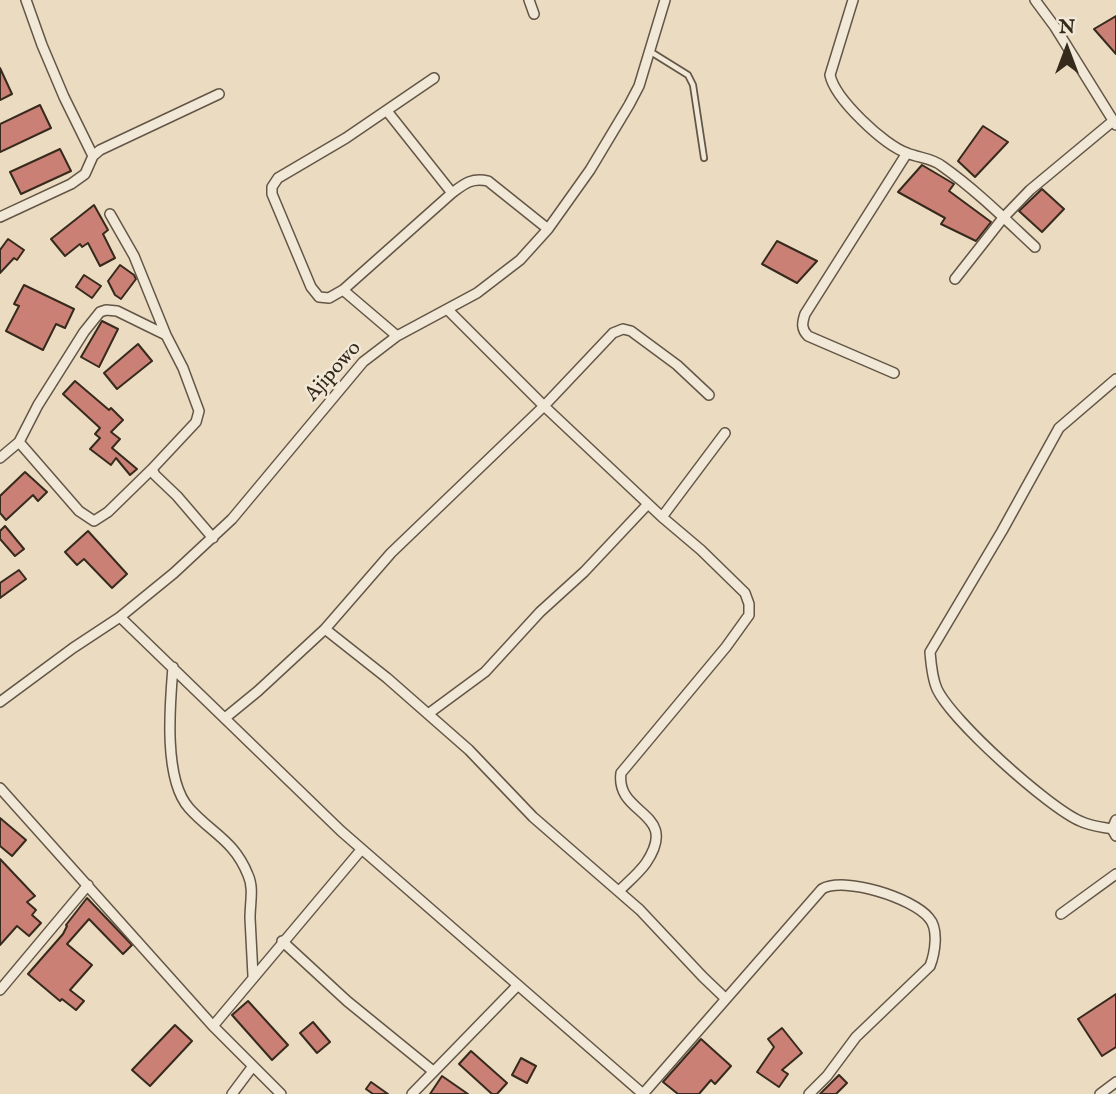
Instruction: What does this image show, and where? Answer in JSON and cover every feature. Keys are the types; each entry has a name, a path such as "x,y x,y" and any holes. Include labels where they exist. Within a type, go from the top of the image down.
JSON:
{"street":[{"path":"26,0 60,87 93,156"},
{"path":"529,0 534,14"},
{"name":"Ajipowo","path":"0,702 120,617 213,538 232,519 363,362 397,336 477,293 520,260 548,229 590,170 629,105 639,86 665,0"},
{"path":"853,0 830,75 833,86 868,125 907,153 939,163 1035,247"},
{"path":"955,279 1003,218 1030,190 1114,124 1055,27 1035,0"},
{"path":"435,78 278,178 272,187 276,205 312,287 319,297 329,298 343,290 468,181 488,181 548,229"},
{"path":"0,216 71,184 85,174 93,156 100,150 219,94"},
{"path":"387,111 452,193"},
{"path":"894,373 808,336 802,324 805,314 850,240 907,153"},
{"path":"19,442 79,511 94,521 108,512 196,422 199,411 183,368 166,335 134,256 110,214"},
{"path":"343,290 397,336"},
{"path":"448,310 544,406 701,550 745,593 749,604 750,615 674,712 621,773 624,794 654,823 656,833 648,859 620,891"},
{"path":"0,458 19,442 38,405 84,332 100,312 117,311 166,335"},
{"path":"225,718 325,629 391,553 544,406 613,333 623,329 631,331 677,365 709,395"},
{"path":"1115,828 1081,821 1064,812 971,733 937,689 930,652 1059,428 1116,379"},
{"path":"662,517 725,433"},
{"path":"152,469 213,538"},
{"path":"428,714 485,672 648,503"},
{"path":"120,617 361,850 643,1094 822,889 830,884 871,889 920,910 931,919 935,933 930,965 856,1037 827,1076 809,1094"},
{"path":"325,629 387,678 478,759 533,817 620,891 725,998"},
{"path":"173,667 169,721 173,769 181,796 188,807 229,842 249,876 252,886 250,916 253,976"},
{"path":"0,788 213,1026 281,1094"},
{"path":"213,1026 361,850"},
{"path":"1061,914 1116,874"},
{"path":"0,990 88,885"},
{"path":"282,941 347,1001 433,1071"},
{"path":"412,1094 517,986"},
{"path":"232,1094 253,1066"},
{"path":"1100,1094 1116,1082"}],"lane":[{"path":"650,52 688,75 693,85 704,158"}],"building":[{"path":"1116,16 1116,54 1094,29"},
{"path":"0,68 12,94 0,100"},
{"path":"40,105 51,128 0,152 0,124"},
{"path":"983,126 1008,142 975,177 958,161"},
{"path":"60,149 71,171 21,194 10,172"},
{"path":"922,165 954,184 949,191 991,222 976,241 941,224 945,218 898,192"},
{"path":"1042,189 1064,209 1042,232 1019,211"},
{"path":"94,205 108,230 103,234 115,258 100,266 88,243 82,247 80,244 65,256 51,239"},
{"path":"8,239 24,250 17,260 14,258 0,273 0,250"},
{"path":"777,241 817,261 797,283 762,264"},
{"path":"120,265 136,279 121,299 115,295 108,281"},
{"path":"84,275 101,286 92,298 76,287"},
{"path":"24,285 74,309 65,328 56,324 43,350 6,331 19,306 14,304"},
{"path":"102,321 118,329 99,367 81,357"},
{"path":"138,344 152,361 117,389 104,373"},
{"path":"75,381 123,420 111,432 120,439 112,448 137,469 130,475 116,458 111,465 90,449 100,438 95,434 100,428 63,394"},
{"path":"25,472 47,492 38,501 33,495 6,520 0,513 0,496"},
{"path":"5,526 24,549 15,556 0,539 0,531"},
{"path":"88,531 127,574 112,588 84,559 77,565 65,552"},
{"path":"19,570 26,579 0,598 0,583"},
{"path":"0,818 26,840 12,856 0,846"},
{"path":"0,859 35,896 27,902 36,910 32,915 41,923 29,936 17,926 0,945"},
{"path":"87,898 132,945 123,954 89,919 67,944 92,965 70,990 84,1001 76,1010 62,999 60,1001 28,974 63,934 66,925"},
{"path":"1116,994 1116,1047 1102,1056 1078,1019"},
{"path":"248,1001 288,1045 272,1060 232,1015"},
{"path":"313,1022 330,1042 317,1053 300,1033"},
{"path":"175,1025 192,1041 150,1086 132,1070"},
{"path":"782,1028 802,1053 782,1070 788,1074 779,1087 757,1072 774,1047 768,1039"},
{"path":"701,1039 731,1066 715,1084 711,1080 699,1094 678,1094 663,1082"},
{"path":"471,1051 507,1083 497,1094 492,1094 459,1064"},
{"path":"521,1058 536,1066 527,1083 512,1075"},
{"path":"839,1075 847,1083 836,1094 820,1094"},
{"path":"442,1076 468,1094 430,1094"},
{"path":"371,1082 388,1094 373,1094 366,1089"}]}
